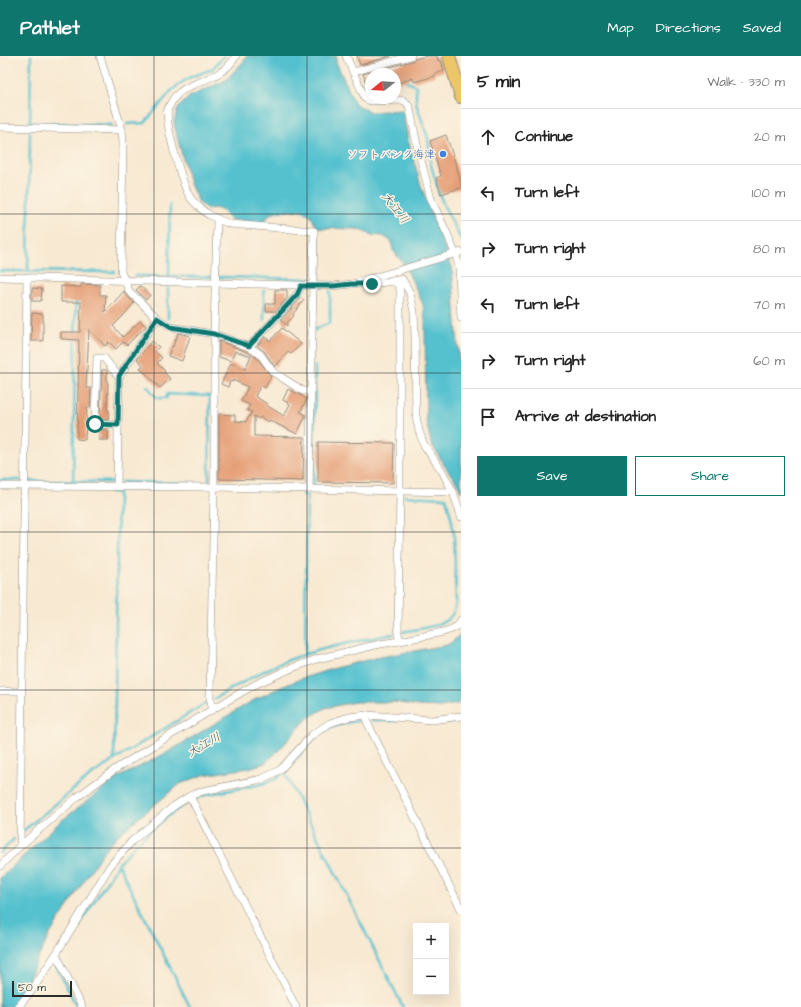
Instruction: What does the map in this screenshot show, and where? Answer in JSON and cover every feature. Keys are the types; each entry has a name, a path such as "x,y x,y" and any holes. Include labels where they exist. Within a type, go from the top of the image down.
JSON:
{"main road":[{"path":"449,56 461,97"}],"street":[{"path":"100,56 122,130 121,272 129,291 157,318 171,327 214,334 249,346 260,354 273,372 303,391 310,391"},
{"path":"236,56 220,73 188,87 175,97 168,109 167,123 180,175 185,187 195,204 209,215 217,220 230,224 314,231 309,489"},
{"path":"346,56 365,98 372,101 402,100 406,101 408,104 431,199 456,253 459,268 461,318"},
{"path":"353,72 411,56"},
{"path":"0,127 122,130"},
{"path":"213,709 210,698 214,488 214,334 217,220"},
{"path":"352,284 456,253"},
{"path":"0,277 301,286 372,284 402,279 410,293 414,312 416,336 416,416 419,431 424,445 442,471 453,492 460,509 461,517"},
{"path":"20,846 27,277"},
{"path":"393,281 399,285 400,291 398,634 400,640"},
{"path":"249,346 297,295 301,286"},
{"path":"117,486 119,376 157,318"},
{"path":"118,425 95,424 97,358 104,358 119,376"},
{"path":"0,486 117,486 453,492"},
{"path":"0,866 20,846 76,798 114,770 254,685 292,668 324,658 380,644 443,632 457,626 461,620"},
{"path":"0,691 21,691"},
{"path":"18,1007 32,990 56,954 110,866 132,841 174,806 190,796 203,791 262,779 280,770 312,735 330,723 348,717 367,715 432,720 461,716"},
{"path":"367,715 367,722 460,906"},
{"path":"190,796 296,1007"},
{"path":"56,954 82,1007"}],"water":[{"name":"大江川","path":"246,56 337,56 336,62 355,104 370,112 402,110 409,143 421,186 452,267 461,390 461,492 457,483 431,443 426,421 425,320 423,304 405,266 393,250 391,241 383,236 372,235 358,229 317,228 311,216 300,210 270,214 263,223 231,220 223,211 216,208 207,209 199,203 190,184 177,137 174,122 178,108 189,97 226,80 244,61"},
{"name":"大江川","path":"461,634 461,703 441,707 417,706 395,702 355,702 325,708 307,719 265,763 249,768 203,775 180,784 119,834 104,850 50,934 23,992 11,1007 0,1007 0,878 61,821 117,778 168,752 252,701 279,688 303,678 335,668 375,658 447,645"}],"building":[{"path":"357,56 391,56 360,65"},
{"path":"426,56 437,56 438,61 441,60 444,71 434,74 435,76 414,82 413,78 401,82 401,68 386,68"},
{"path":"446,135 457,168 461,188 441,194 436,178 441,176 430,141"},
{"path":"81,284 100,285 100,295 106,295 105,312 124,291 134,303 113,326 123,337 140,321 146,326 127,345 123,342 116,349 109,342 105,346 89,329 86,388 91,388 90,408 87,408 85,440 77,439 79,340 61,338 61,332 80,332 81,302 61,302 61,286 81,287"},
{"path":"140,286 150,295 146,300 136,290"},
{"path":"32,288 42,289 41,301 32,301"},
{"path":"275,290 287,290 287,298 276,311 266,311 266,304 275,304"},
{"path":"301,298 304,300 293,314 294,316 287,323 287,326 281,320"},
{"path":"32,313 43,314 43,341 31,341"},
{"path":"282,328 301,344 291,354 288,352 275,367 264,351 257,346 265,337 270,341"},
{"path":"178,333 190,336 182,361 168,356"},
{"path":"152,341 159,347 155,351 162,358 157,363 170,379 160,388 140,368 143,365 137,359"},
{"path":"219,341 247,352 257,358 271,376 265,388 261,385 255,396 267,404 266,405 284,416 290,404 283,400 288,389 306,398 300,412 305,414 305,417 297,434 269,420 268,422 260,417 259,419 254,416 254,436 304,437 303,481 219,479 219,414 235,415 235,421 246,422 252,412 247,410 250,405 241,401 248,387 233,380 233,382 230,381 228,387 221,384 231,363 245,369 251,356 235,351 231,361 219,357"},
{"path":"102,370 107,370 108,420 100,419"},
{"path":"99,429 108,430 108,440 99,440"},
{"path":"318,442 394,443 393,483 318,482"}],"waterway":[{"path":"30,123 31,56"},
{"path":"127,124 145,123 171,91 191,77 212,69 224,56"},
{"path":"406,77 407,82 416,86 416,103 428,138 431,165 439,193 461,239"},
{"path":"30,123 112,125"},
{"path":"28,271 30,132"},
{"path":"169,276 170,205"},
{"path":"318,239 320,282"},
{"path":"0,271 115,272"},
{"path":"135,276 212,277"},
{"path":"218,277 311,279"},
{"path":"168,288 168,319"},
{"path":"264,290 264,320"},
{"path":"315,331 315,329 330,323 330,291"},
{"path":"73,481 76,300"},
{"path":"314,486 315,366"},
{"path":"147,386 157,398 167,398 167,394 210,396 209,484"},
{"path":"0,480 20,480"},
{"path":"28,481 113,482"},
{"path":"121,482 193,483"},
{"path":"109,490 110,492 118,492 114,760"},
{"path":"302,493 307,495 305,654"},
{"path":"403,632 442,623 452,615 456,604 454,534 446,498 405,495"},
{"path":"214,699 258,674 294,658 327,648 393,634"},
{"path":"23,831 90,776 206,703"},
{"path":"322,732 332,727 362,720"},
{"path":"372,720 397,721"},
{"path":"434,723 461,721"},
{"path":"196,799 209,794 258,785 277,778 318,735"},
{"path":"284,771 403,1007"},
{"path":"60,955 118,864 151,830 188,802"},
{"path":"0,853 14,839"},
{"path":"118,864 190,1007"},
{"path":"55,964 77,1007"}],"place":[{"name":"ソフトバンク海津","path":"443,154"}],"route":[{"path":"95,424 118,425 119,376 157,318 171,327 214,334 249,346 297,295 301,286 372,284"}]}
